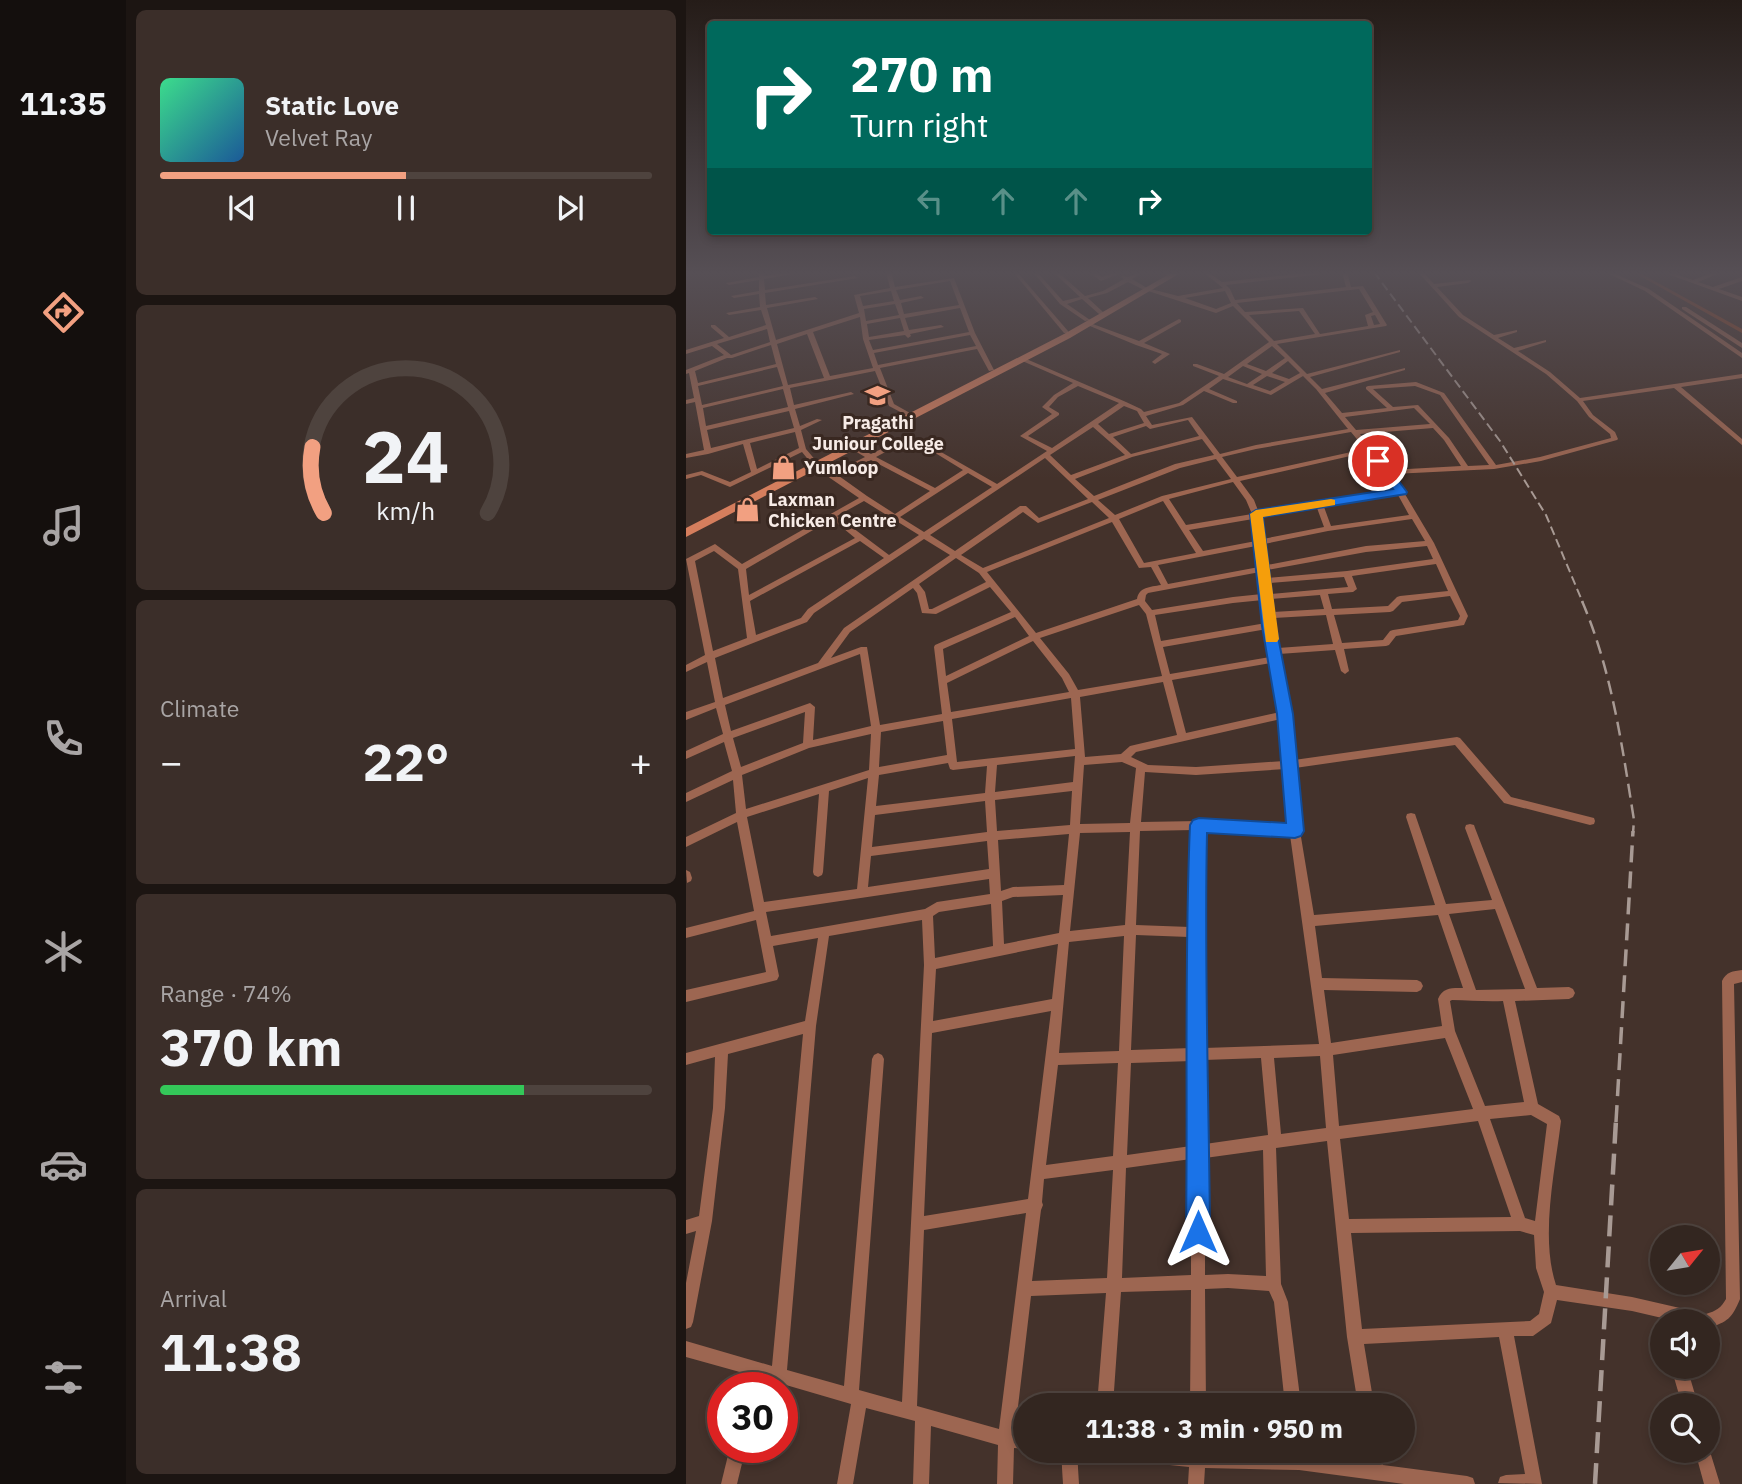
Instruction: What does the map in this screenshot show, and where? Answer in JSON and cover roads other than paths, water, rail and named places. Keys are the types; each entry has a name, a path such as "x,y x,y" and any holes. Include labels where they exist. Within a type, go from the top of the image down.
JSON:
{"main road":[{"path":"686,533 1048,341"},
{"path":"686,528 852,447 1053,341"}],"street":[{"path":"686,352 721,341"},
{"path":"813,341 828,379"},
{"path":"867,341 891,405 908,414"},
{"path":"870,352 925,341"},
{"path":"976,341 991,370"},
{"path":"1132,341 1167,354 1155,362"},
{"path":"1138,344 1143,341"},
{"path":"1195,365 1225,376 1272,343 1282,341"},
{"path":"1388,472 1494,467 1615,439 1614,433 1591,416 1579,400 1548,373 1500,341"},
{"path":"1513,350 1543,341"},
{"path":"1721,341 1742,356"},
{"path":"708,452 696,384 689,371 772,342 803,449 816,463 864,498 982,571 1036,636 1066,676 1075,694 1080,757 1075,829 1052,1059 1006,1439 1004,1484"},
{"path":"686,798 737,773 808,745 876,729 948,718 1275,655 1386,643 1392,633 1461,623 1464,616 1430,543 1388,472 1342,415 1272,343"},
{"path":"713,344 727,356"},
{"path":"686,402 699,403 786,387 978,347"},
{"path":"1109,436 1181,404 1223,377 1271,393 1288,381 1305,374 1398,351"},
{"path":"1248,386 1289,358"},
{"path":"1022,359 1136,408 1150,427 1190,418 1256,514 1269,626 1285,714 1295,831 1326,1050 1355,1337 1364,1393"},
{"path":"1242,364 1288,381"},
{"path":"696,384 779,365"},
{"path":"1320,392 1403,369"},
{"path":"1579,400 1622,396 1675,385 1742,376"},
{"path":"1078,383 1056,396 1045,407 1057,414 1023,436 1049,452 1070,478 1114,519 1140,564 1153,564 1328,529 1415,516"},
{"path":"1392,409 1368,388 1416,384 1442,394 1494,467"},
{"path":"1675,385 1742,443"},
{"path":"1204,389 1235,402"},
{"path":"703,429 851,394"},
{"path":"686,669 710,656 804,620 811,611 1124,403"},
{"path":"1342,415 1416,406 1447,439 1465,467"},
{"path":"686,456 797,429 819,420"},
{"path":"1093,423 1130,456"},
{"path":"822,664 847,630 1023,508 1038,521 1178,466 1354,431 1435,426"},
{"path":"1070,478 1130,456 1202,437"},
{"path":"833,476 902,440"},
{"path":"747,442 755,473"},
{"path":"852,447 936,491"},
{"path":"686,477 702,474 730,485 803,449"},
{"path":"934,450 996,486"},
{"path":"982,571 1165,498 1368,450"},
{"path":"896,516 968,470"},
{"path":"1184,528 1401,492"},
{"path":"742,568 864,498"},
{"path":"1165,498 1201,555"},
{"path":"1319,504 1328,529"},
{"path":"832,516 890,559"},
{"path":"746,600 860,538"},
{"path":"1141,601 1144,592 1225,575 1263,571 1366,549 1430,543"},
{"path":"686,996 773,976 741,815 737,773 688,561 715,547 742,568 752,640"},
{"path":"1264,581 1347,574 1438,561"},
{"path":"1153,564 1166,588"},
{"path":"1150,613 1267,596 1353,589 1347,574"},
{"path":"914,584 921,593 925,611 933,612 991,583"},
{"path":"1324,593 1345,671"},
{"path":"1268,615 1390,609 1400,599 1452,593"},
{"path":"1141,601 1150,613 1182,736"},
{"path":"942,682 1036,636 1141,601"},
{"path":"1016,613 938,647 953,766 1125,755 1182,736 1285,714"},
{"path":"1158,645 1269,626"},
{"path":"686,716 719,701 864,649 876,729 872,811 862,893"},
{"path":"686,755 728,736 810,707 808,745"},
{"path":"1141,768 1196,771 1457,741 1507,800 1590,821"},
{"path":"1106,1393 1114,1287 1129,930 1141,768 1125,755"},
{"path":"686,842 741,815 874,772 952,758"},
{"path":"992,762 990,797 999,949"},
{"path":"872,811 1077,786"},
{"path":"818,872 824,788"},
{"path":"1411,817 1471,994"},
{"path":"867,852 992,836 1075,829 1199,825 1295,831"},
{"path":"1198,1393 1198,1055 1195,932 1199,825"},
{"path":"1470,828 1532,992"},
{"path":"686,933 760,911 994,873"},
{"path":"767,942 928,914 937,907 995,898 1013,892 1069,890"},
{"path":"1309,921 1500,904"},
{"path":"921,1484 916,1413 917,1224 930,965 928,914"},
{"path":"930,965 1065,937 1129,930 1195,932"},
{"path":"779,1372 810,1026 824,934"},
{"path":"1720,1317 1728,1310 1733,1299 1737,1181 1728,981 1732,977 1742,976"},
{"path":"1317,984 1417,986"},
{"path":"1520,1224 1482,1113 1449,1031 1444,999 1449,994 1475,996 1532,992 1569,993"},
{"path":"1508,994 1532,1108"},
{"path":"926,1028 1057,1004"},
{"path":"686,1059 810,1026"},
{"path":"1052,1059 1326,1050 1449,1031"},
{"path":"686,1322 705,1221 719,1108 722,1050"},
{"path":"1267,1052 1272,1141 1274,1284 1281,1302 1292,1393"},
{"path":"845,1484 856,1397 878,1059"},
{"path":"1038,1173 1482,1113 1532,1108 1551,1118 1556,1126 1541,1230 1543,1268 1551,1292 1546,1318 1541,1324 1533,1328 1355,1337"},
{"path":"917,1224 1035,1205"},
{"path":"686,1227 705,1221"},
{"path":"1344,1226 1520,1224 1541,1230"},
{"path":"1023,1289 1228,1281 1274,1284"},
{"path":"1551,1292 1632,1304 1650,1311"},
{"path":"1504,1330 1535,1482 1506,1483"},
{"path":"686,1349 764,1372"},
{"path":"798,1381 1013,1440"},
{"path":"729,1484 734,1463"},
{"path":"1070,1463 1071,1484"},
{"path":"1196,1484 1197,1463"},
{"path":"1332,1463 1376,1472 1467,1484"},
{"path":"1375,1463 1376,1472"},
{"path":"1706,1463 1712,1484"}],"railway":[{"path":"1426,341 1500,441 1546,515 1583,603"},
{"path":"1582,601 1601,654 1615,709 1634,820 1633,833"},
{"path":"1616,1122 1633,831"},
{"path":"1595,1484 1616,1120"}],"place":[{"name":"Pragathi Juniour College","path":"878,395"},
{"name":"Yumloop","path":"784,467"},
{"name":"Laxman Chicken Centre","path":"748,509"}]}
